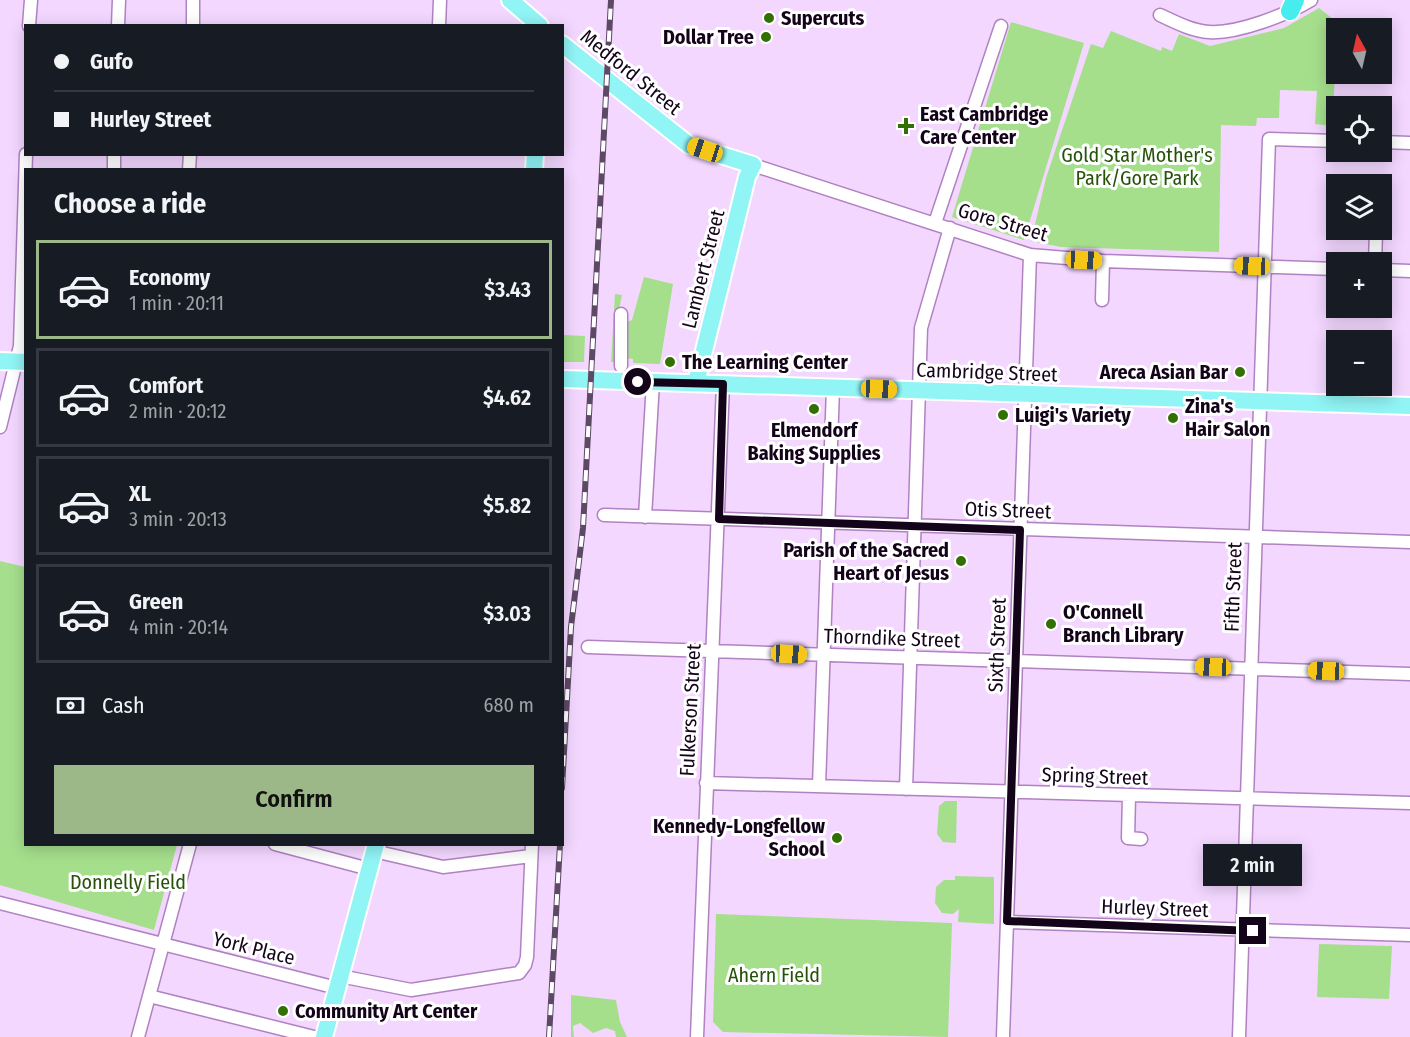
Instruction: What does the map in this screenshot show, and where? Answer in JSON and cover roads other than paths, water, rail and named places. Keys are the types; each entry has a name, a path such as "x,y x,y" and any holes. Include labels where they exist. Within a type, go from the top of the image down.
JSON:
{"main road":[{"path":"510,0 538,24"},
{"name":"Medford Street","path":"565,50 674,133"},
{"name":"Gore Street","path":"674,133 689,145 753,165"},
{"name":"Lambert Street","path":"696,383 747,177 753,165"},
{"path":"0,361 21,361"},
{"name":"Cambridge Street","path":"564,379 1410,406"},
{"path":"324,1037 375,848"}],"street":[{"path":"29,24 31,0"},
{"path":"118,24 119,0"},
{"path":"193,0 193,24"},
{"path":"439,24 440,0"},
{"path":"1160,15 1192,29 1209,32 1267,21 1293,6 1311,0"},
{"path":"935,223 1001,26"},
{"name":"Fifth Street","path":"1239,1037 1269,139 1326,141"},
{"path":"1392,142 1410,143"},
{"name":"Gore Street","path":"753,165 1030,255 1103,261 1326,269"},
{"path":"0,427 21,361 24,224"},
{"path":"906,789 917,390 921,328 950,228"},
{"name":"Sixth Street","path":"1003,1037 1030,255"},
{"path":"1102,300 1103,261"},
{"path":"1392,270 1410,271"},
{"path":"621,314 621,366"},
{"path":"645,517 653,382"},
{"name":"Fulkerson Street","path":"697,1037 723,384"},
{"path":"819,786 832,388"},
{"name":"Otis Street","path":"604,515 1410,542"},
{"name":"Thorndike Street","path":"588,647 1410,674"},
{"name":"Spring Street","path":"706,783 1233,800 1246,797 1410,803"},
{"path":"1129,796 1128,838 1141,839"},
{"path":"138,1037 189,846"},
{"path":"283,846 369,869"},
{"path":"375,848 443,867 531,850"},
{"name":"York Place","path":"0,903 162,946 339,982 411,990 519,973 527,957 531,850"},
{"name":"Hurley Street","path":"1007,921 1242,931 1410,935"},
{"path":"149,996 314,1037"}],"railway":[{"path":"564,752 571,627 583,528 611,0"},
{"path":"549,1037 560,846"}],"place":[{"name":"Supercuts","path":"769,18"},
{"name":"Dollar Tree","path":"766,37"},
{"name":"East Cambridge Care Center","path":"906,126"},
{"name":"The Learning Center","path":"670,362"},
{"name":"Areca Asian Bar","path":"1240,372"},
{"name":"Elmendorf Baking Supplies","path":"814,409"},
{"name":"Luigi's Variety","path":"1003,415"},
{"name":"Zina's Hair Salon","path":"1173,418"},
{"name":"Parish of the Sacred Heart of Jesus","path":"961,561"},
{"name":"O'Connell Branch Library","path":"1051,624"},
{"name":"Kennedy-Longfellow School","path":"837,838"},
{"name":"Community Art Center","path":"283,1011"}],"park label":[{"name":"Gold Star Mother's Park/Gore Park","path":"1137,166"},
{"name":"Donnelly Field","path":"128,882"},
{"name":"Ahern Field","path":"774,975"}]}
